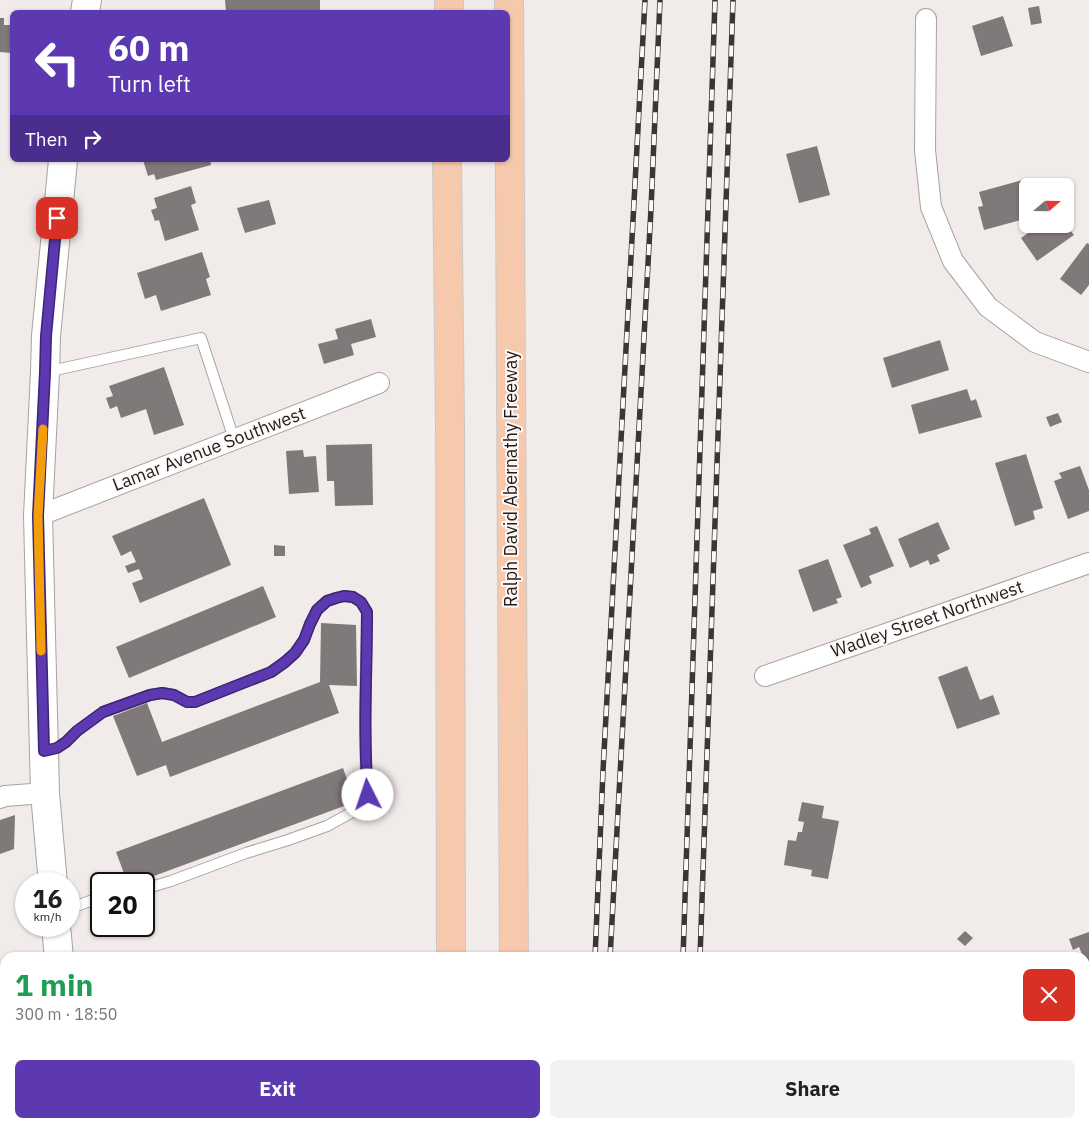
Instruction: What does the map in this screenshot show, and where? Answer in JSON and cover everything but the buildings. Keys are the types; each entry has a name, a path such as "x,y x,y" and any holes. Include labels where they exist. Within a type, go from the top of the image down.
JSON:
{"highway":[{"path":"447,162 450,424 451,952"},
{"name":"Ralph David Abernathy Freeway","path":"510,162 514,952"}],"main road":[{"path":"51,872 45,793 38,516 46,336 63,162"},
{"path":"57,937 58,952"}],"street":[{"path":"926,19 925,141 931,208 952,261 988,307 1035,342 1089,362"},
{"name":"Lamar Avenue Southwest","path":"38,516 379,382"},
{"name":"Wadley Street Northwest","path":"765,676 1089,563"},
{"path":"0,798 4,796 45,793"}],"lane":[{"path":"45,372 201,338 234,439"},
{"path":"44,751 57,748 103,712 115,707 150,695 162,693 174,695 187,702 195,702 271,672 295,653 304,640 317,610 327,601 344,596 353,597 361,602 367,612 366,776 368,795 360,808 327,826 155,886"}],"railway":[{"path":"595,952 603,771 645,0"},
{"path":"610,952 651,209 660,0"},
{"path":"683,952 715,0"},
{"path":"700,952 733,0"}],"slow traffic":[{"path":"41,651 38,516 43,429"}],"route":[{"path":"57,218 46,336 38,516 44,751 57,748 103,712 115,707 150,695 162,693 174,695 187,702 195,702 271,672 295,653 304,640 317,610 327,601 344,596 353,597 361,602 367,612 366,776 368,795"}]}
